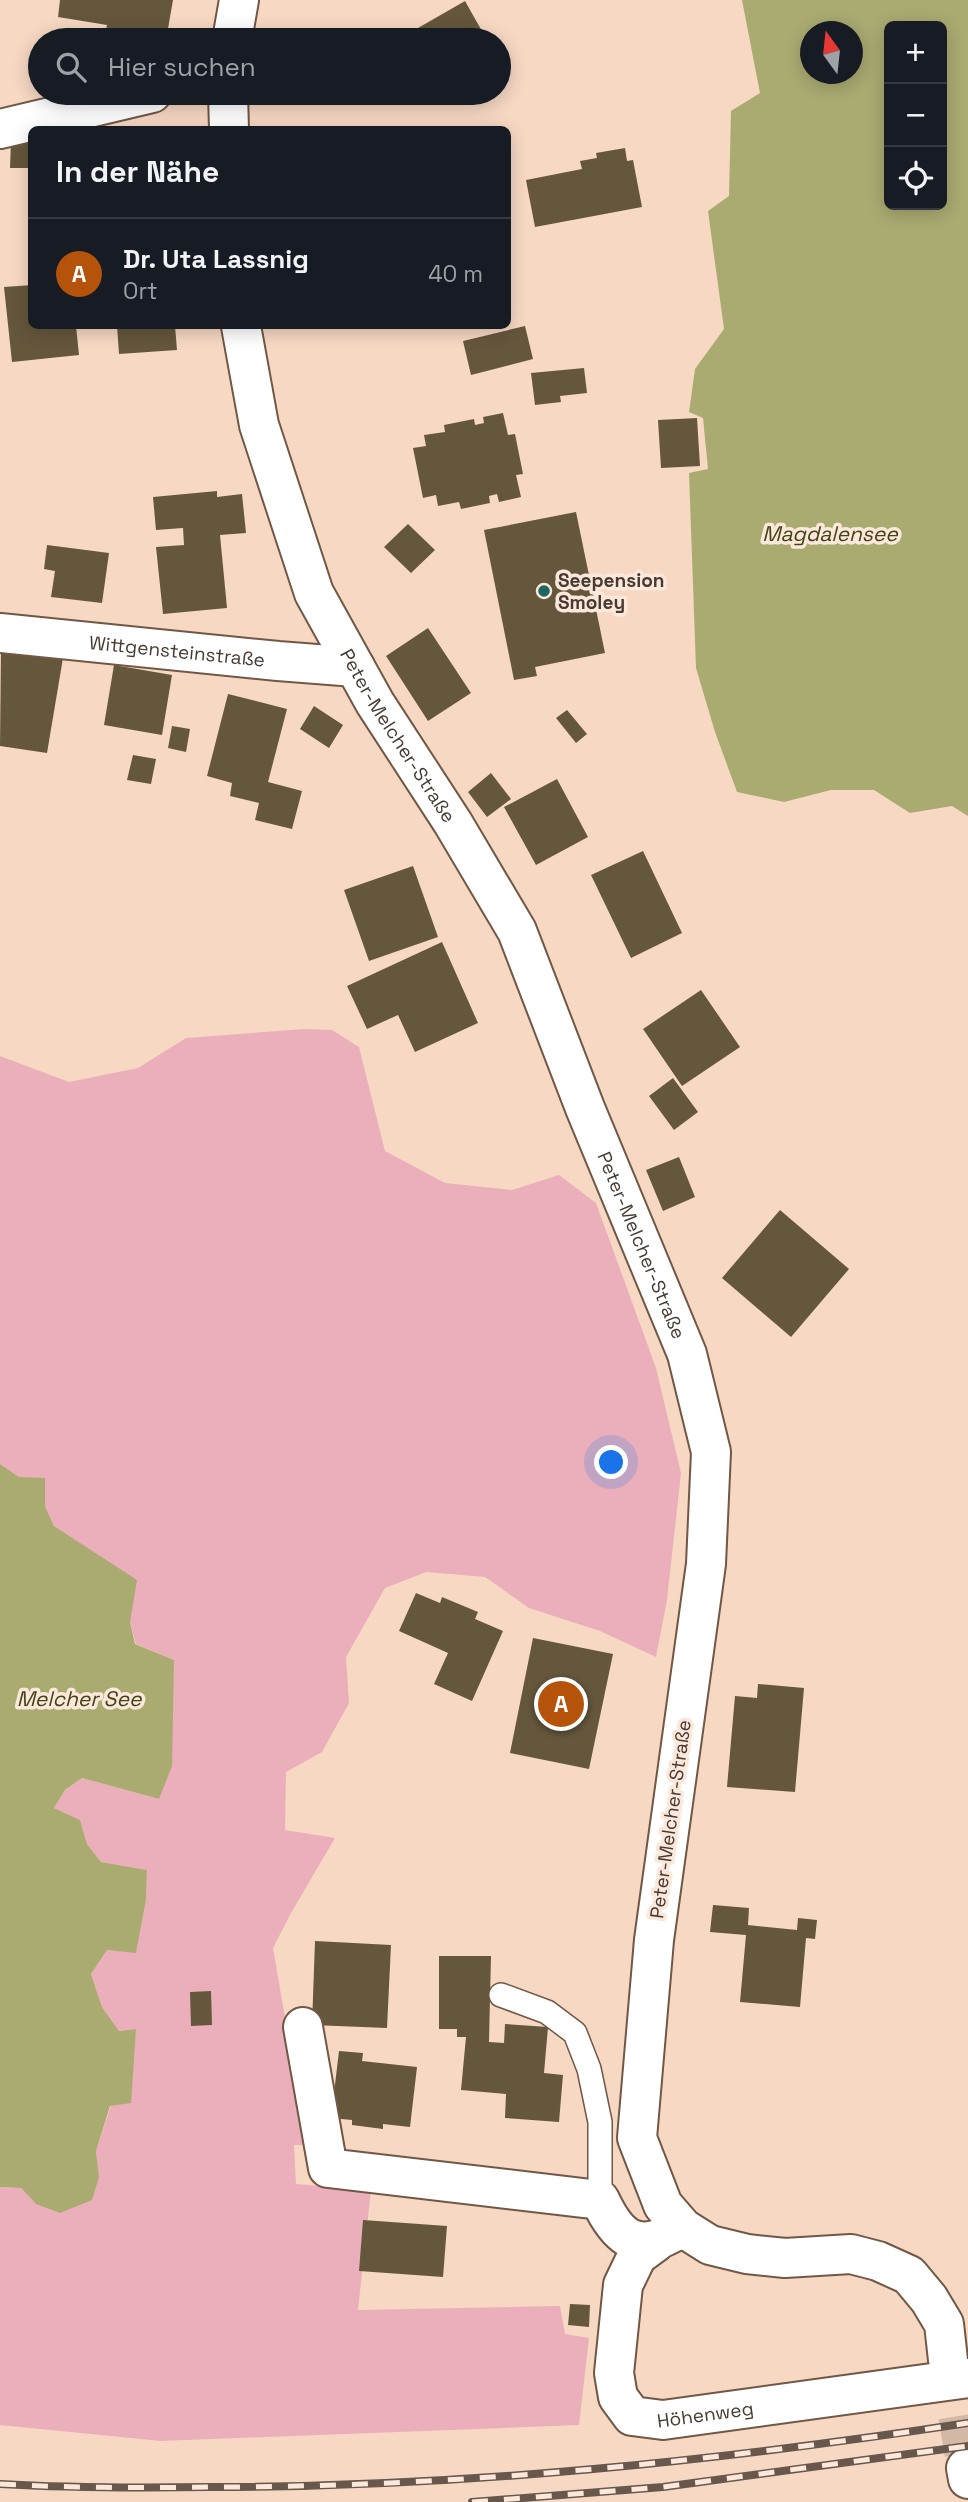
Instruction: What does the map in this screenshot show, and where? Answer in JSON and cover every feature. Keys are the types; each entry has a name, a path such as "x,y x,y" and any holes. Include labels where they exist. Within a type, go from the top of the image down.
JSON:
{"street":[{"path":"234,28 239,0"},
{"path":"0,129 101,105"},
{"path":"228,105 229,126"},
{"name":"Peter-Melcher-Straße","path":"242,329 259,425 314,593 375,703 453,823 517,931 585,1108 687,1354 711,1452 706,1564 654,1940 637,2127 637,2138 663,2205 670,2235"},
{"name":"Wittgensteinstraße","path":"0,633 355,667"},
{"path":"303,2027 328,2168 600,2200"},
{"name":"Peter-Melcher-Straße","path":"600,2200 611,2224 634,2242 670,2235 747,2254 785,2258 851,2254 878,2261 909,2276 929,2299 944,2324 958,2369"},
{"name":"Höhenweg","path":"670,2235 637,2256 623,2285 614,2373 618,2397 632,2416 663,2420 958,2369"}],"lane":[{"path":"502,1995 547,2012 575,2033 589,2069 600,2122 600,2200"}],"shaded area":[{"path":"304,1029 332,1030 359,1047 385,1151 445,1183 512,1190 559,1175 596,1203 656,1368 681,1473 667,1600 656,1657 600,1631 529,1608 485,1577 426,1572 385,1588 346,1657 349,1703 322,1752 286,1772 285,1830 335,1838 273,1948 307,2145 294,2145 296,2184 371,2190 358,2310 560,2306 565,2334 589,2338 579,2425 161,2441 0,2425 0,2187 21,2188 36,2204 99,2177 96,2151 136,2029 119,2031 102,2007 91,1974 107,1950 136,1952 146,1900 147,1870 101,1862 87,1844 80,1820 54,1808 65,1790 82,1778 159,1799 172,1706 174,1660 136,1644 130,1622 77,1542 54,1526 45,1506 19,1477 0,1464 0,1056 69,1082 138,1068 186,1038"}],"water":[{"name":"Magdalensee","path":"742,0 968,0 968,816 952,806 910,813 874,790 831,790 784,802 737,792 715,732 696,668 689,473 708,469 703,418 689,412 695,369 724,329 708,211 729,196 731,111 760,93"},
{"name":"Melcher See","path":"0,1464 19,1477 45,1478 45,1506 54,1526 137,1580 130,1622 135,1644 174,1660 172,1766 159,1799 82,1778 65,1790 54,1808 80,1820 87,1844 101,1862 147,1870 146,1900 136,1953 107,1950 91,1974 102,2007 119,2031 136,2029 131,2103 110,2106 96,2151 99,2177 92,2200 60,2213 36,2204 21,2188 0,2187"}],"building":[{"path":"60,0 173,0 168,28 106,28 107,25 58,17"},
{"path":"465,1 480,28 418,28"},
{"path":"11,140 28,141 28,168 10,168"},
{"path":"625,148 627,161 633,160 642,207 535,227 526,180 582,169 580,161 597,158 596,153"},
{"path":"28,285 28,329 76,329 79,355 12,362 4,287"},
{"path":"525,326 533,359 471,375 463,341"},
{"path":"117,329 175,329 177,350 119,354"},
{"path":"584,368 587,393 560,396 561,402 535,405 531,373"},
{"path":"503,413 508,435 515,434 523,474 516,475 521,497 499,502 497,494 489,496 490,503 461,509 459,502 438,506 436,495 423,498 413,448 426,446 424,435 445,432 444,425 474,419 475,425 484,423 483,417"},
{"path":"697,418 700,466 661,468 658,420"},
{"path":"217,491 217,497 242,494 246,533 220,535 227,608 163,614 156,547 184,545 183,528 156,530 153,497"},
{"name":"Seepension Smoley","path":"576,512 605,653 535,667 537,676 514,680 484,530"},
{"path":"408,524 435,550 411,573 384,547"},
{"path":"47,545 109,553 102,603 51,597 55,571 44,569"},
{"path":"428,628 471,693 428,721 386,656"},
{"path":"1,648 63,658 47,753 0,746"},
{"path":"114,665 172,675 162,735 104,725"},
{"path":"228,694 287,709 268,782 302,791 292,829 255,820 259,803 230,796 232,783 207,776"},
{"path":"314,706 343,725 329,748 300,729"},
{"path":"567,710 587,734 576,743 556,718"},
{"path":"172,726 190,729 186,752 168,748"},
{"path":"133,755 156,759 151,784 127,780"},
{"path":"491,773 511,799 487,817 468,792"},
{"path":"557,779 588,837 536,865 504,807"},
{"path":"643,851 682,933 631,958 591,875"},
{"path":"413,866 438,937 369,961 344,890"},
{"path":"442,942 478,1023 415,1052 398,1015 367,1029 347,986"},
{"path":"701,990 740,1047 682,1086 643,1029"},
{"path":"673,1078 698,1112 674,1130 649,1096"},
{"path":"679,1157 695,1197 663,1211 646,1170"},
{"path":"780,1210 849,1269 791,1337 722,1278"},
{"path":"416,1593 440,1603 442,1597 478,1612 475,1619 503,1631 472,1701 434,1684 448,1653 399,1631"},
{"path":"533,1638 613,1654 589,1769 510,1753"},
{"path":"758,1684 804,1688 795,1792 727,1787 735,1696 757,1698"},
{"path":"713,1905 749,1908 748,1925 797,1930 798,1918 817,1920 815,1939 806,1938 800,2007 740,2002 746,1935 710,1932"},
{"path":"315,1941 391,1945 387,2028 312,2025"},
{"path":"439,1956 491,1956 489,2042 504,2043 505,2024 548,2027 544,2073 563,2075 559,2122 505,2118 506,2094 461,2090 466,2037 457,2037 457,2029 439,2029"},
{"path":"211,1991 212,2025 191,2026 190,1992"},
{"path":"339,2051 363,2053 362,2061 417,2067 410,2127 383,2124 383,2129 352,2125 352,2120 331,2118"},
{"path":"363,2220 447,2226 443,2277 359,2271"},
{"path":"570,2304 590,2305 589,2327 568,2325"}],"tunnel":[{"path":"948,2360 966,2468"}],"railway":[{"path":"0,2484 132,2488 306,2486 496,2477 685,2460 968,2423"},
{"path":"472,2502 663,2487 968,2446"}],"place":[{"name":"Seepension Smoley","path":"544,591"},
{"name":"Dr. Uta Lassnig","path":"561,1704"}]}
